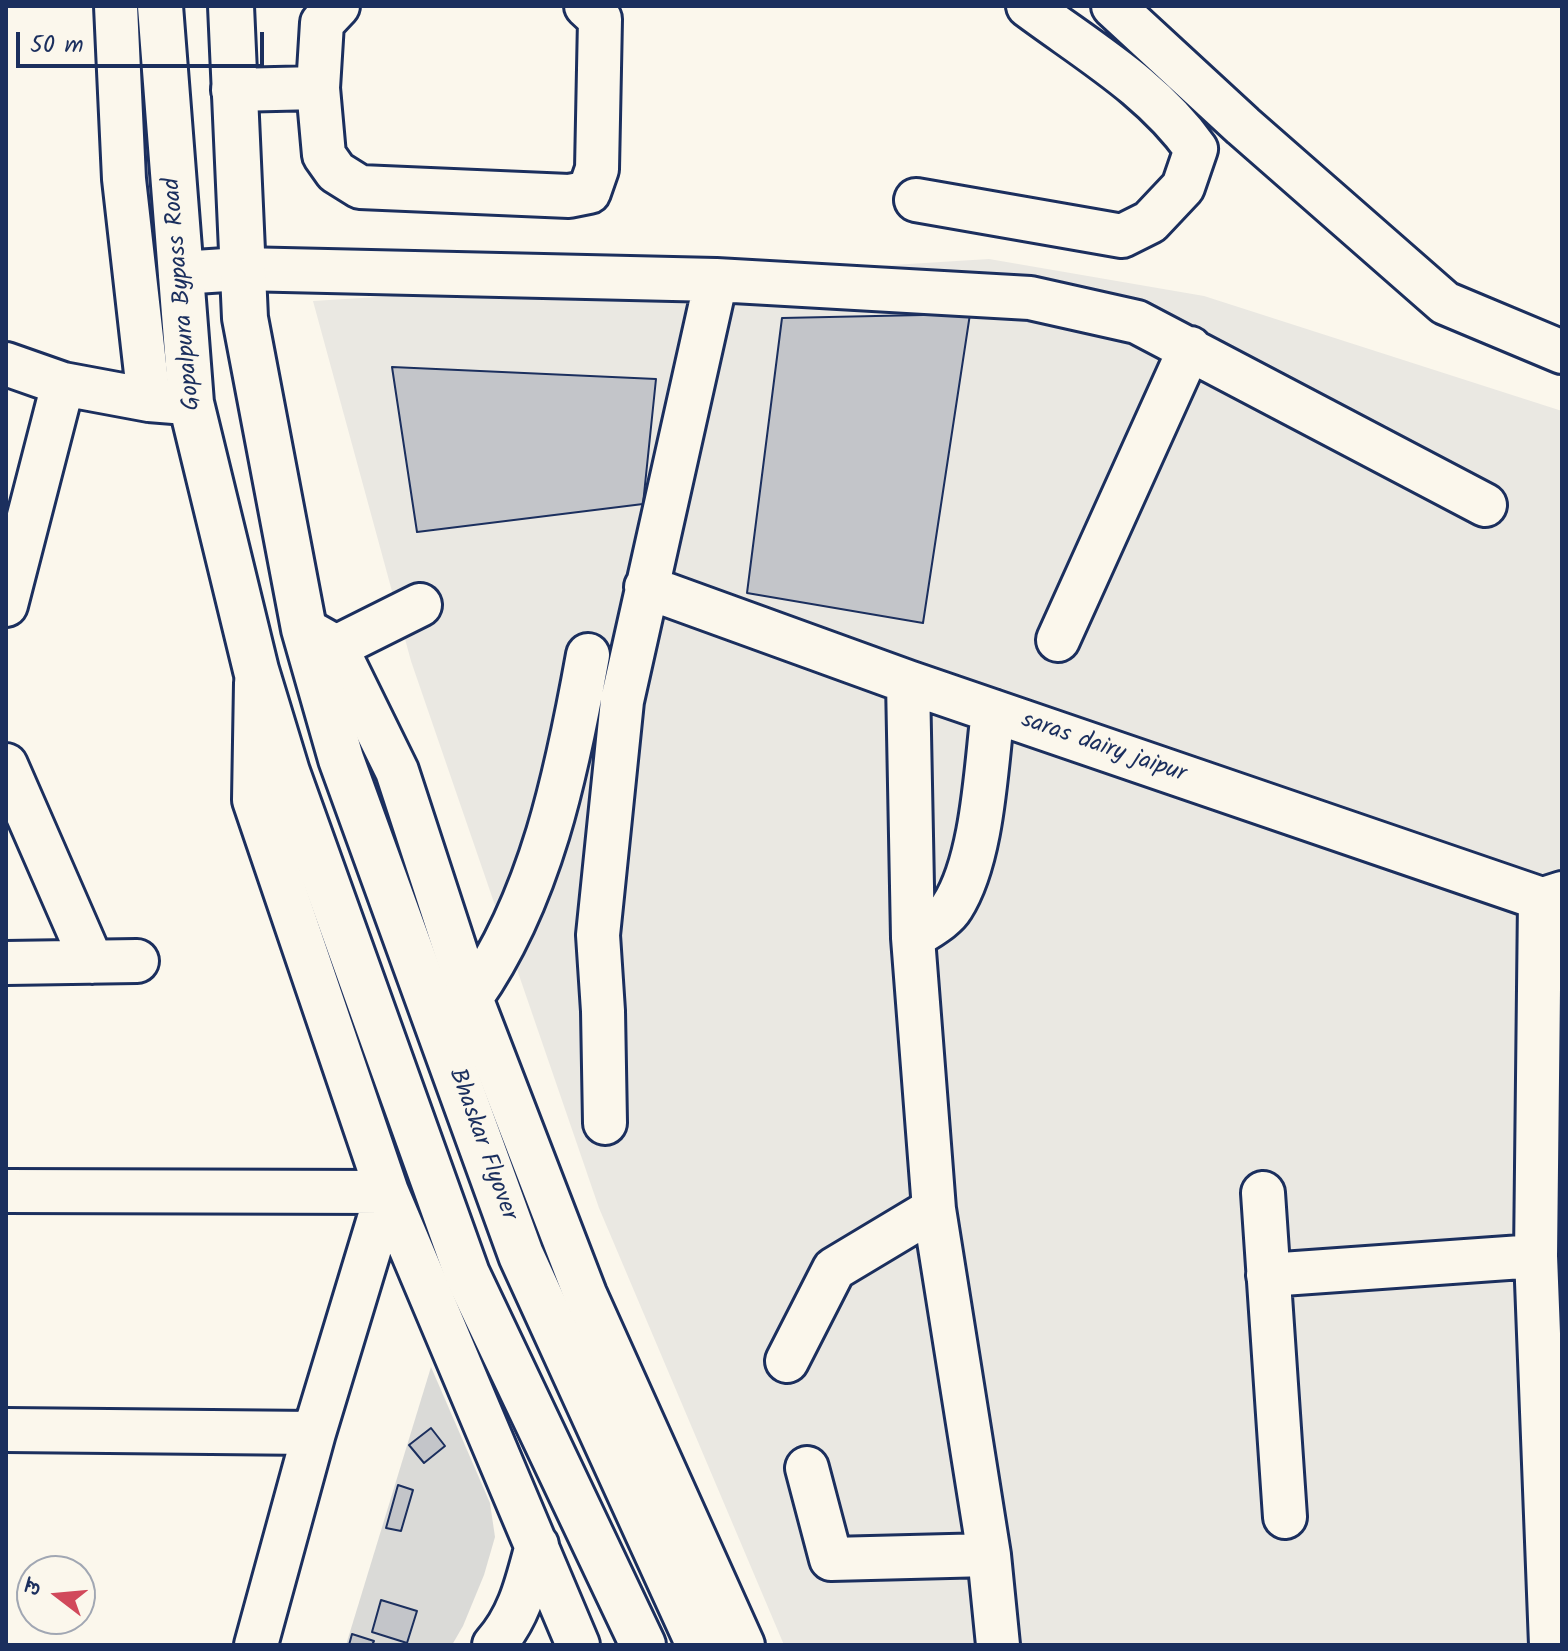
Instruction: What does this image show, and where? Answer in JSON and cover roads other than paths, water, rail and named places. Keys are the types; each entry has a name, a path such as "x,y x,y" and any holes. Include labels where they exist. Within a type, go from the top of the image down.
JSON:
{"main road":[{"name":"Gopalpura Bypass Road","path":"160,6 180,273 170,401 256,670"},
{"path":"231,6 245,318 320,638"},
{"name":"Bhaskar Flyover","path":"320,638 341,759 521,1255 699,1645"},
{"path":"256,670 287,772 467,1274 643,1645"}],"street":[{"path":"6,364 63,384 170,401 124,179 116,6"},
{"path":"338,6 322,23 318,88 324,155 336,172 360,187 569,196 589,192 597,169 600,19 586,6"},
{"path":"1113,6 1243,126 1445,303 1562,352"},
{"path":"916,200 1122,236 1150,222 1183,187 1196,149 1180,127 1162,107 1049,12"},
{"path":"233,90 318,88"},
{"path":"180,273 241,269 716,280 1030,298 1137,322 1485,505"},
{"path":"605,1123 598,935 622,701 716,280"},
{"path":"1058,640 1190,348"},
{"path":"6,605 63,384"},
{"name":"saras dairy jaipur","path":"646,587 908,682 1555,900"},
{"path":"420,605 320,638 397,771 471,998 585,1294 743,1645"},
{"path":"471,998 513,927 547,835 573,736 588,655"},
{"path":"256,670 254,800 387,1192 578,1645"},
{"path":"908,682 913,938 934,1209 989,1555 998,1645"},
{"path":"913,938 952,909 964,878 976,843 993,711"},
{"path":"6,765 92,962"},
{"path":"1551,1645 1536,1256 1555,900"},
{"path":"6,963 137,961"},
{"path":"6,1191 387,1192"},
{"path":"256,1645 314,1433 387,1192"},
{"path":"1263,1193 1285,1517"},
{"path":"787,1361 834,1269 934,1209"},
{"path":"1268,1275 1536,1256"},
{"path":"6,1430 314,1433"},
{"path":"807,1468 831,1559 989,1555"},
{"path":"494,1645 508,1629 522,1601 537,1545"}]}
